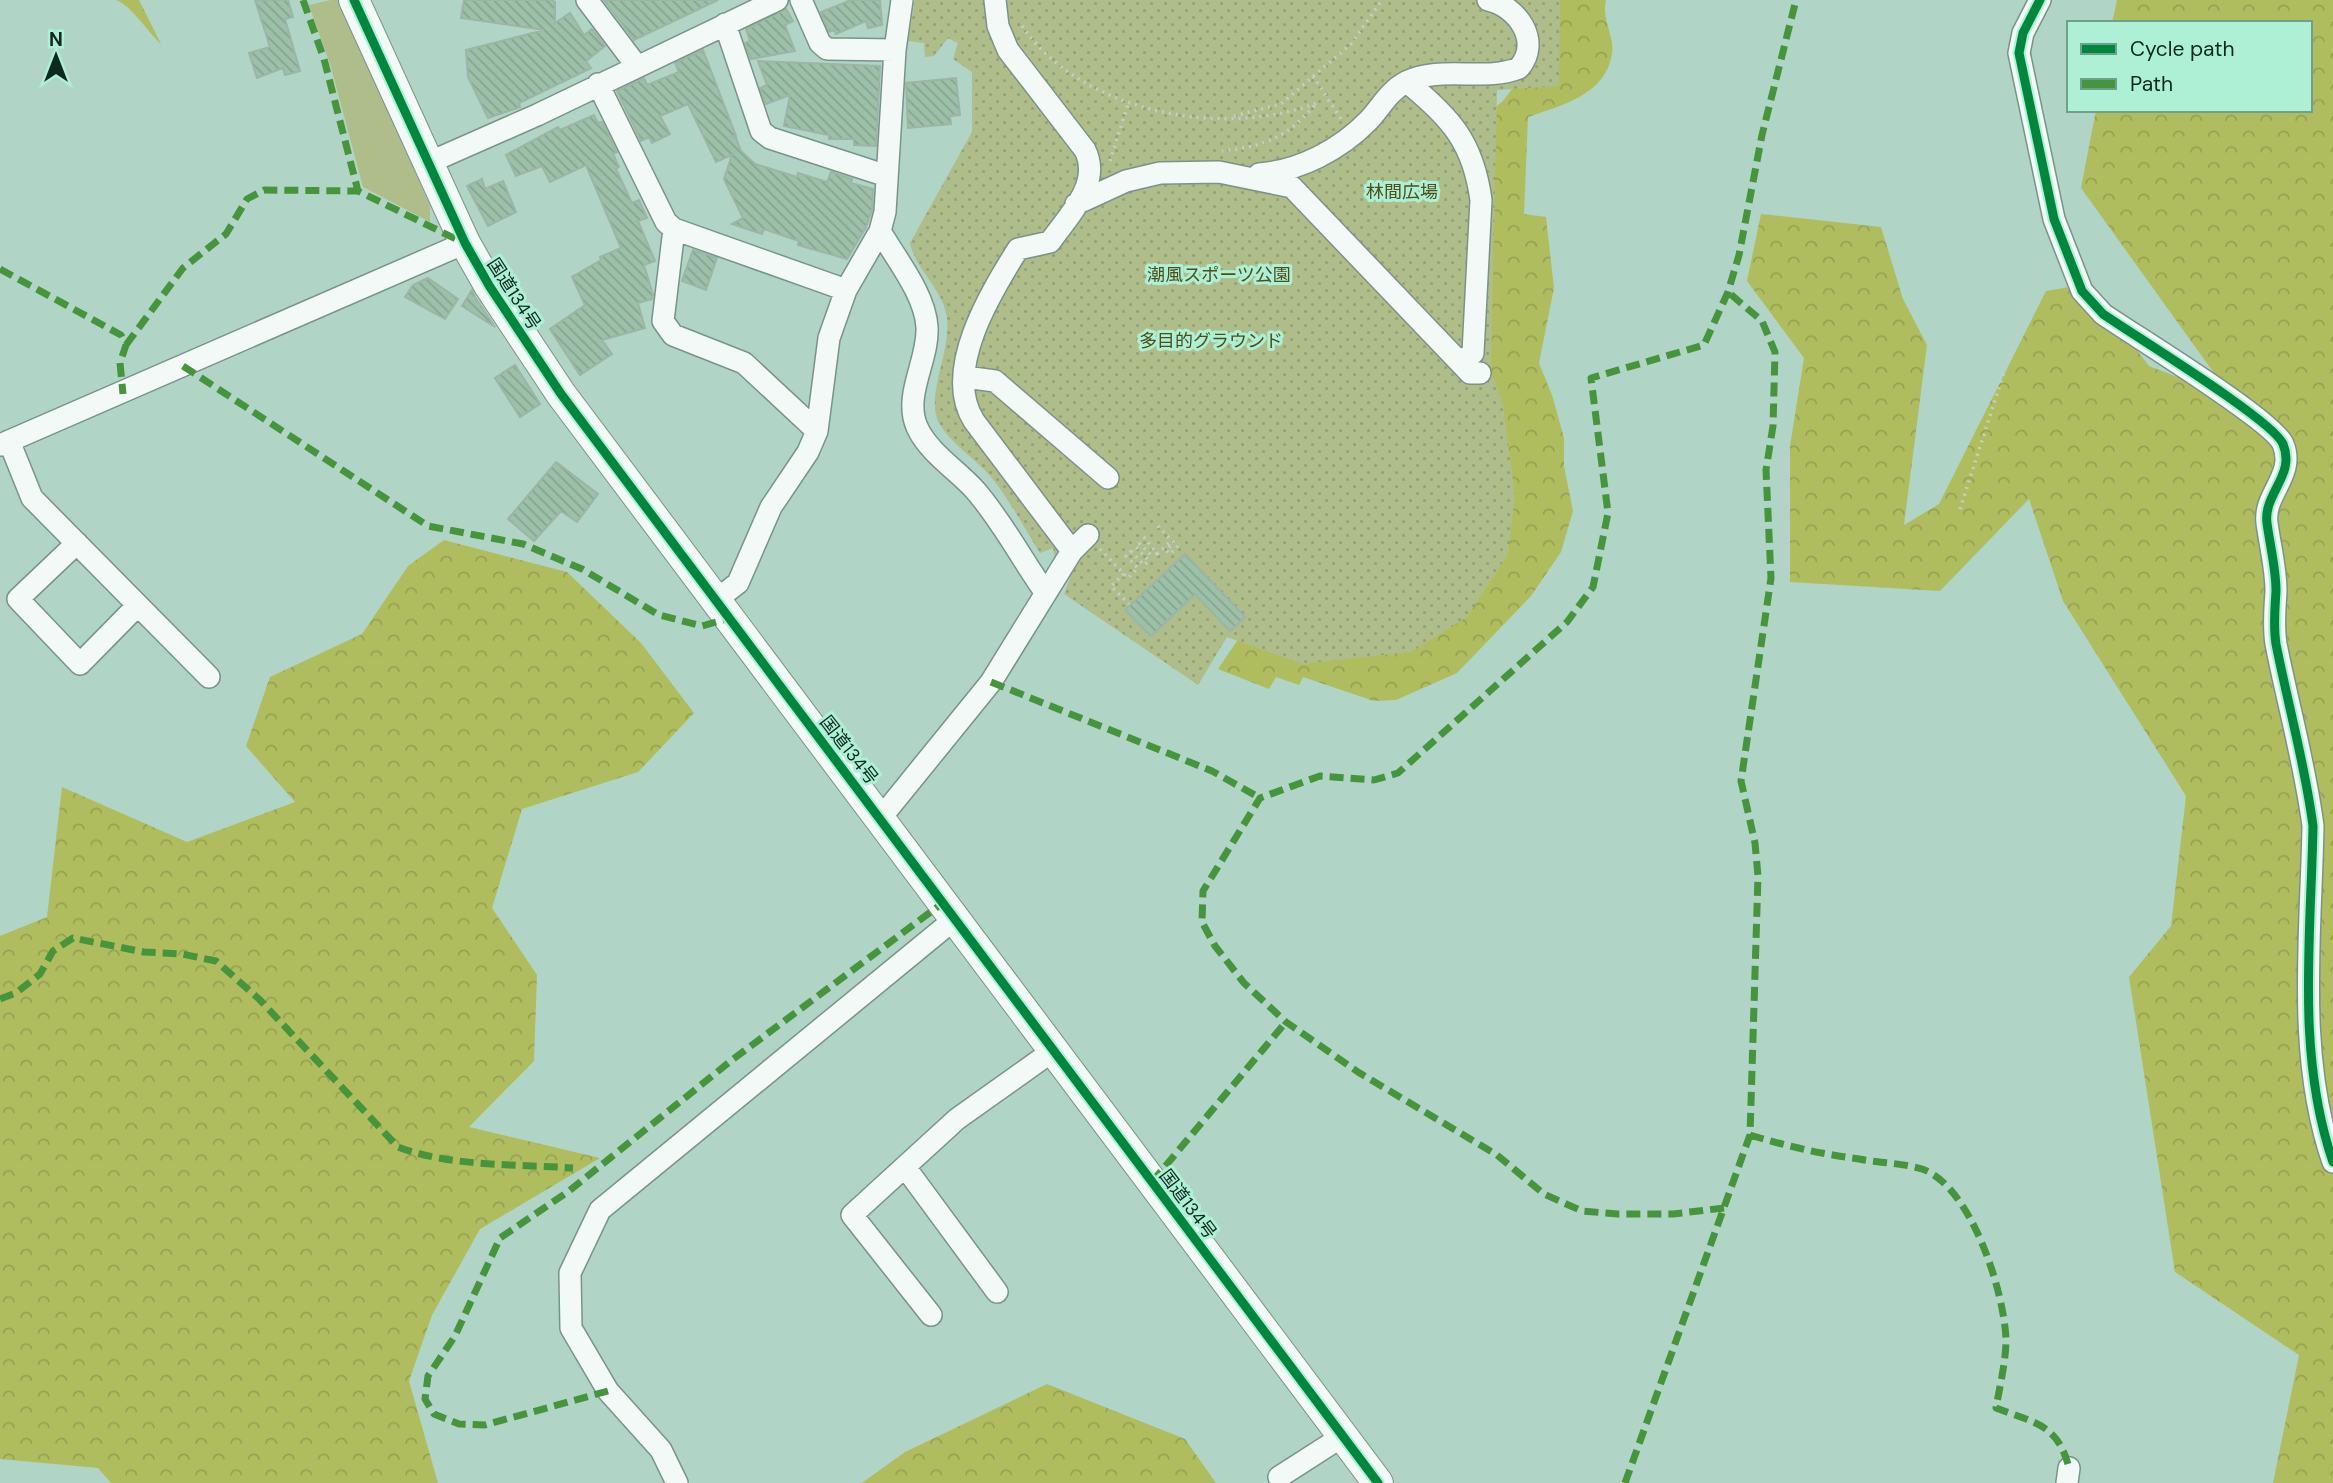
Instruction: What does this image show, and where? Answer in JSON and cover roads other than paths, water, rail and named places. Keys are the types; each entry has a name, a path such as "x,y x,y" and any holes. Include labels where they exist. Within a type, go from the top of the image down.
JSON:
{"highway":[{"name":"国道134号","path":"354,0 465,243 490,287 561,394 879,814 1378,1483"}],"street":[{"path":"587,0 636,65"},
{"path":"428,163 537,115 636,65 777,0"},
{"path":"801,0 820,43 827,49 895,50"},
{"path":"716,600 738,583 771,507 808,452 817,431 825,355 846,290 880,231 887,176 895,50 902,0"},
{"path":"995,0 998,26 1008,50 1087,155 1090,181 1050,242 1018,249 975,324 965,377 967,411 1072,551"},
{"path":"1076,204 1126,181 1160,173 1239,175 1296,168 1322,155 1356,132 1384,100 1406,82 1433,75 1519,68 1525,61 1523,25 1511,9 1489,0"},
{"path":"2040,0 2023,33 2019,53 2054,219 2082,291 2103,314 2255,415 2282,442 2286,458 2285,473 2265,509 2274,567 2273,613 2276,641 2308,789 2313,826 2310,1052 2326,1141 2333,1162"},
{"path":"725,24 761,131 770,138 887,176"},
{"path":"1406,82 1444,113 1453,125 1470,153 1478,181 1481,200 1473,353 1461,362"},
{"path":"598,84 666,222 674,229 846,290"},
{"path":"1239,175 1292,187 1470,373 1480,373"},
{"path":"674,229 663,321 673,335 744,363 817,431"},
{"path":"880,231 924,312 927,328 914,397 917,426 925,440 989,508 1045,592"},
{"path":"209,677 32,498 4,443 465,243"},
{"path":"965,377 995,381 1108,478"},
{"path":"879,814 888,809 991,682 1072,551 1088,535"},
{"path":"77,543 18,599 80,664 137,606"},
{"path":"677,1483 661,1450 608,1391 572,1328 570,1273 600,1210 956,918"},
{"path":"930,1315 852,1215 957,1119 1054,1050"},
{"path":"905,1167 997,1292"},
{"path":"1279,1477 1343,1436"}],"park label":[{"name":"林間広場","path":"1402,192"},
{"name":"潮風スポーツ公園","path":"1219,275"},
{"name":"多目的グラウンド","path":"1211,341"}]}
